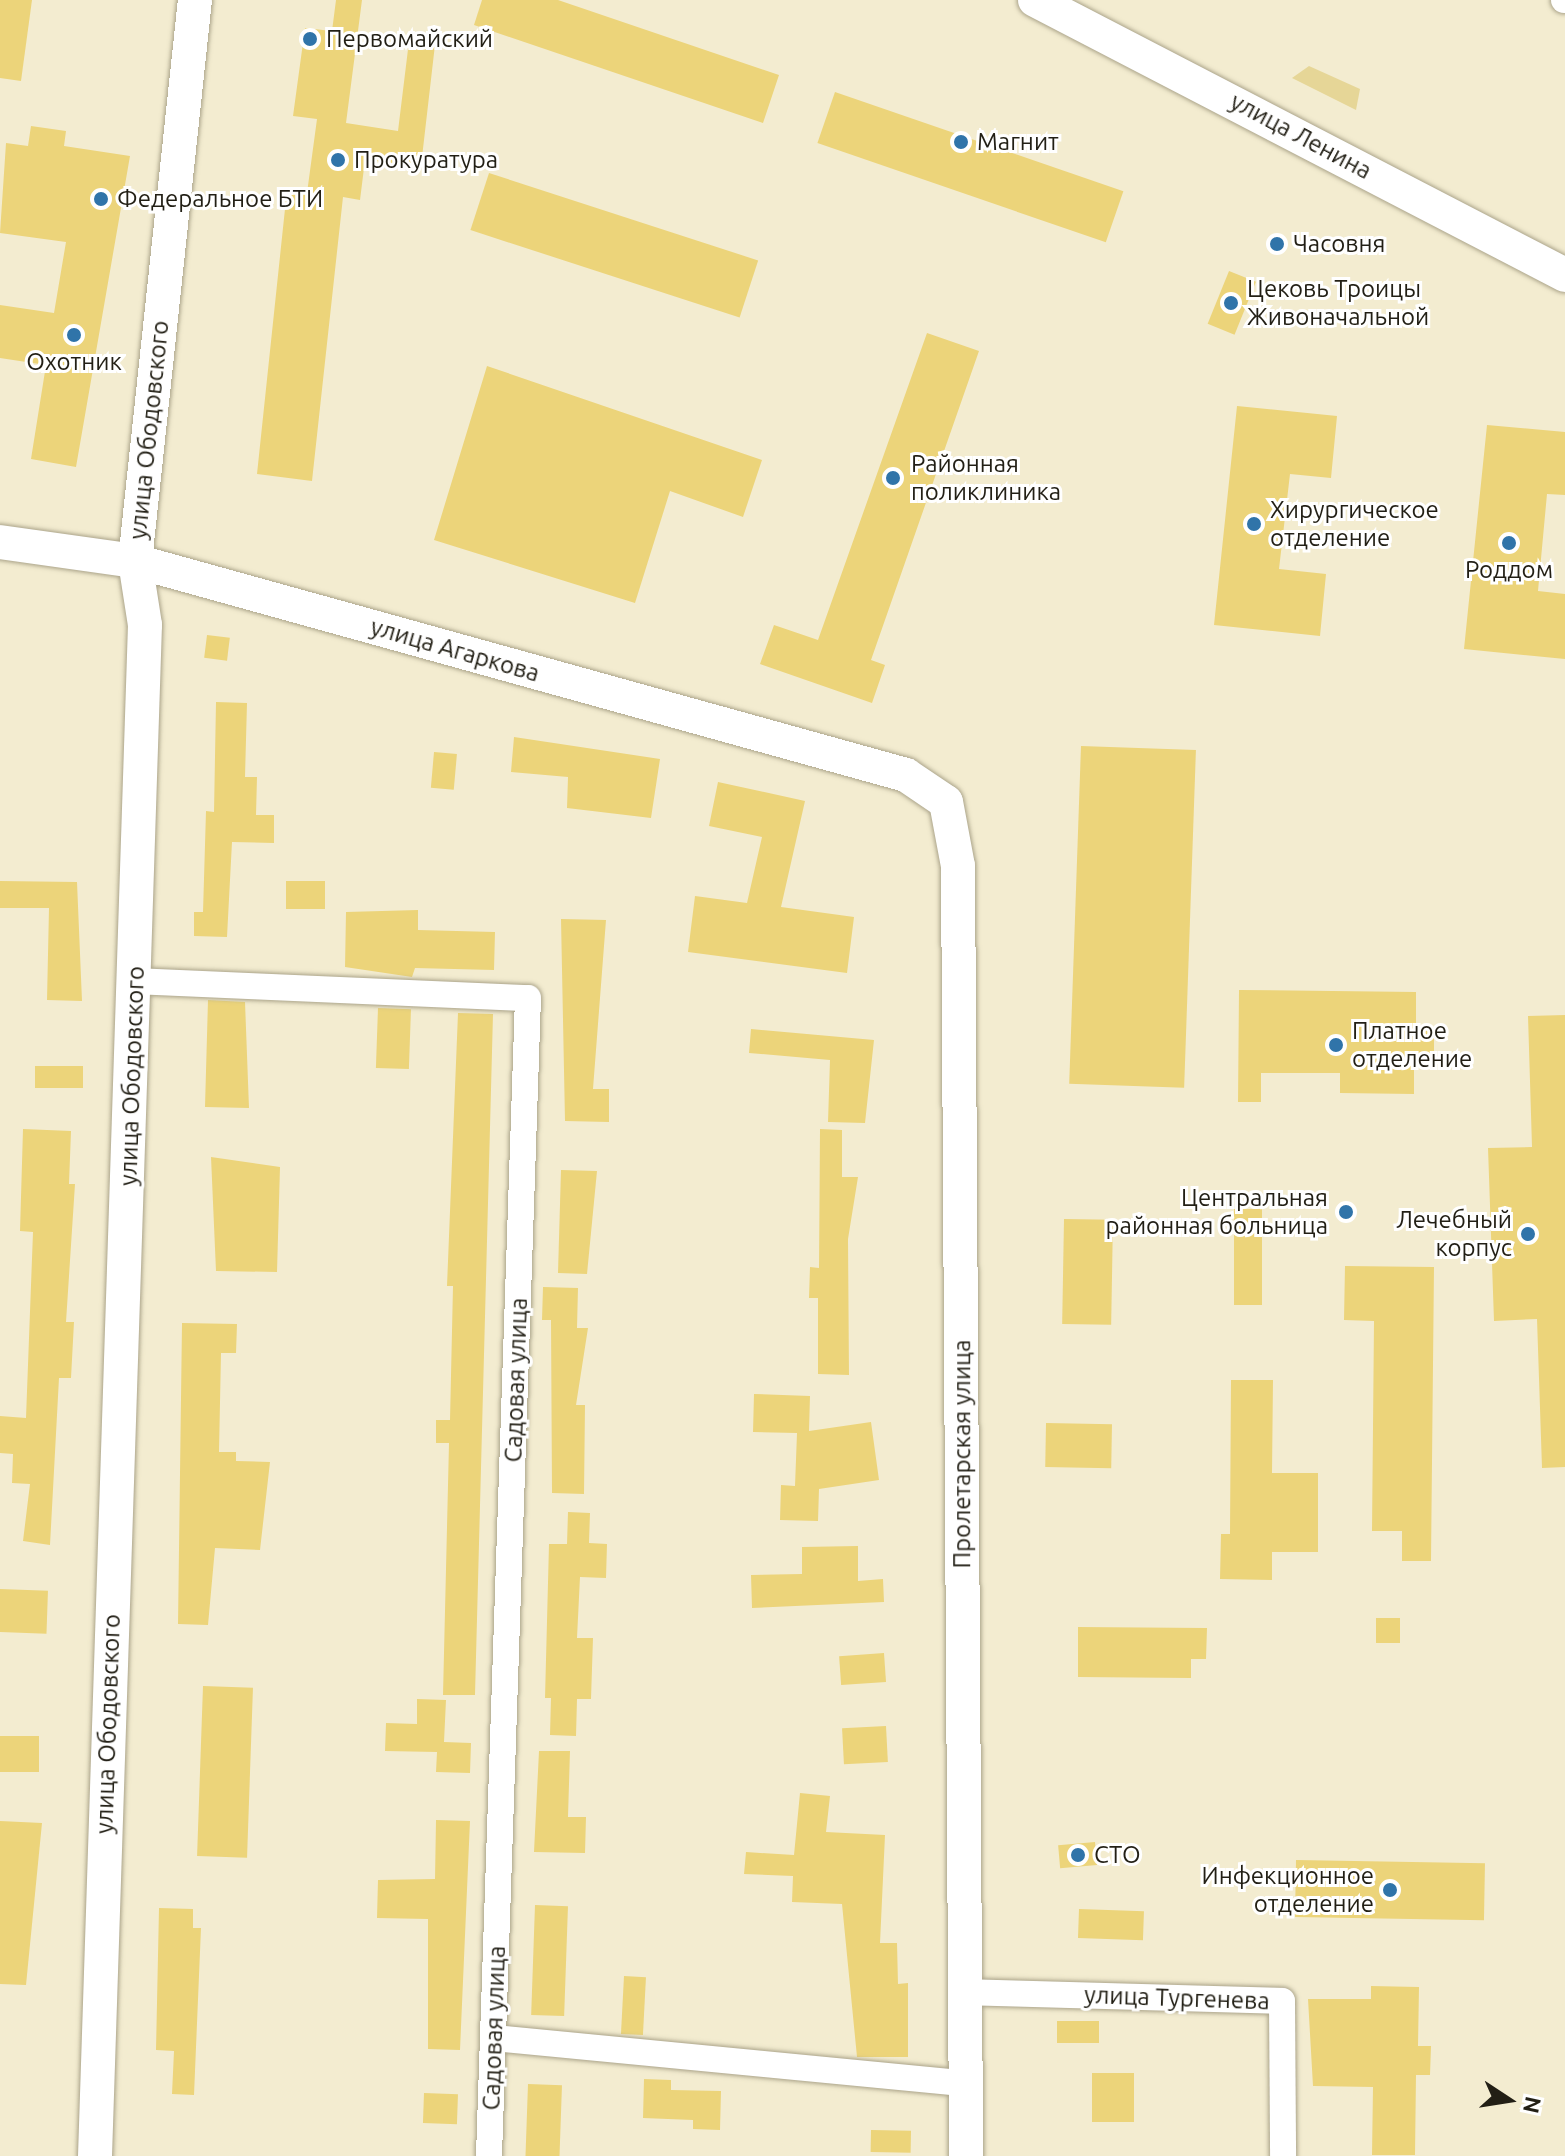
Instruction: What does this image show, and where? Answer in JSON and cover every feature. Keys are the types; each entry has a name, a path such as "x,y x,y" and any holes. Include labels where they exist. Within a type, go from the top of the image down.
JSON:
{"street":[{"name":"улица Ободовского","path":"95,2156 145,625 135,561 195,0"},
{"name":"улица Ленина","path":"1035,0 1565,275"},
{"name":"улица Агаркова","path":"0,542 135,561 906,775"},
{"name":"Пролетарская улица","path":"906,775 946,802 958,866 966,2156"},
{"name":"Садовая улица","path":"135,981 528,998 489,2156"},
{"name":"улица Тургенева","path":"965,1992 1282,2001 1283,2156"},
{"path":"494,2038 965,2083"}],"shaded area":[{"path":"1309,66 1360,89 1356,110 1292,78"}],"building":[{"path":"0,0 32,0 21,81 0,78"},
{"path":"336,0 362,0 346,123 398,131 410,33 436,36 421,166 365,160 360,200 343,197 312,481 257,474 287,190 307,193 317,119 293,116 305,28 332,31"},
{"path":"482,0 558,0 779,75 763,123 474,25"},
{"path":"835,92 1123,191 1106,242 817,143"},
{"path":"31,126 66,131 64,146 130,156 76,467 31,459 46,365 0,358 0,305 54,313 66,242 0,233 6,143 28,146"},
{"path":"489,173 758,260 740,318 470,230"},
{"name":"Цековь Троицы Живоначальной","path":"1229,271 1256,282 1235,335 1208,324"},
{"path":"927,333 979,351 871,660 885,665 872,703 760,664 774,625 818,640"},
{"path":"487,366 762,460 743,517 670,491 635,603 434,540"},
{"name":"Хирургическое отделение","path":"1237,406 1337,416 1331,478 1290,474 1279,569 1326,574 1320,636 1214,625"},
{"name":"Роддом","path":"1487,425 1565,432 1565,495 1547,494 1538,591 1565,594 1565,659 1464,649"},
{"path":"207,635 230,638 227,661 204,658"},
{"path":"216,702 247,703 245,777 257,777 256,815 274,815 274,843 232,842 227,937 194,936 194,912 203,912 206,811 214,812"},
{"path":"514,737 660,759 651,818 567,808 568,777 511,772"},
{"path":"1081,746 1196,750 1184,1088 1069,1084"},
{"path":"434,752 457,754 454,790 431,788"},
{"path":"718,782 805,801 781,907 854,917 847,973 688,952 695,896 747,903 762,837 709,826"},
{"path":"0,881 77,882 82,1001 47,1000 49,908 0,908"},
{"path":"286,881 325,881 325,909 286,909"},
{"path":"418,910 418,930 495,932 494,970 415,968 412,977 345,967 346,912"},
{"path":"561,919 606,920 593,1089 609,1089 609,1122 565,1121"},
{"name":"Платное отделение","path":"1239,990 1416,992 1416,1030 1434,1029 1434,1061 1414,1061 1414,1094 1340,1093 1340,1073 1261,1073 1261,1102 1238,1102"},
{"path":"208,1000 245,1002 249,1108 205,1107"},
{"path":"378,1008 411,1009 409,1069 376,1068"},
{"path":"458,1013 493,1014 475,1695 443,1695 449,1443 436,1443 436,1420 450,1420 453,1286 447,1286"},
{"name":"Лечебный корпус","path":"1565,1015 1565,1467 1542,1468 1537,1319 1494,1321 1488,1148 1532,1147 1528,1016"},
{"path":"751,1029 874,1040 865,1123 828,1122 830,1060 749,1053"},
{"path":"35,1066 83,1066 83,1088 35,1088"},
{"path":"23,1129 71,1131 69,1184 75,1184 66,1322 74,1322 71,1378 59,1378 50,1545 23,1541 30,1484 12,1483 13,1454 0,1453 0,1416 26,1418 33,1232 20,1231"},
{"path":"820,1129 842,1130 842,1177 858,1177 848,1239 849,1375 818,1374 818,1298 809,1298 810,1267 819,1268"},
{"path":"211,1157 280,1167 277,1272 216,1271"},
{"path":"561,1170 597,1171 587,1274 558,1273"},
{"path":"1234,1209 1262,1209 1262,1305 1234,1305"},
{"path":"1064,1219 1113,1220 1111,1325 1062,1324"},
{"path":"1345,1266 1434,1267 1431,1561 1402,1561 1402,1531 1372,1531 1374,1321 1344,1320"},
{"path":"543,1287 578,1288 577,1328 588,1328 576,1405 585,1405 584,1494 552,1493 551,1320 542,1320"},
{"path":"182,1323 237,1324 236,1353 221,1353 219,1452 236,1452 236,1461 270,1462 260,1550 215,1548 208,1625 178,1624"},
{"path":"1231,1380 1273,1380 1272,1473 1318,1473 1318,1552 1272,1552 1272,1580 1220,1579 1221,1534 1230,1534"},
{"path":"754,1394 810,1396 809,1431 871,1422 879,1480 819,1489 818,1521 780,1520 781,1485 795,1486 797,1433 753,1432"},
{"path":"1046,1423 1112,1424 1111,1468 1045,1467"},
{"path":"568,1512 590,1513 589,1543 607,1544 606,1578 580,1577 577,1638 593,1638 591,1699 577,1699 576,1736 550,1735 551,1698 545,1698 549,1544 567,1544"},
{"path":"858,1546 858,1581 883,1579 884,1602 752,1608 751,1575 802,1574 802,1547"},
{"path":"0,1589 48,1591 46,1634 0,1632"},
{"path":"1376,1618 1400,1618 1400,1643 1376,1643"},
{"path":"1078,1627 1207,1628 1206,1659 1191,1659 1191,1678 1078,1677"},
{"path":"884,1653 886,1682 841,1685 839,1656"},
{"path":"203,1686 253,1688 247,1858 197,1856"},
{"path":"417,1699 446,1700 444,1742 471,1743 470,1773 436,1772 437,1752 385,1751 386,1723 417,1724"},
{"path":"886,1726 888,1762 844,1764 842,1728"},
{"path":"0,1736 39,1736 39,1772 0,1772"},
{"path":"539,1751 570,1751 568,1817 586,1817 585,1853 534,1852"},
{"path":"800,1793 830,1796 826,1832 885,1835 880,1943 897,1943 898,1984 908,1983 908,2057 857,2057 842,1904 792,1902 793,1876 744,1874 746,1852 794,1855"},
{"path":"436,1820 470,1821 460,2050 428,2049 428,1919 377,1918 378,1880 435,1879"},
{"path":"0,1821 42,1823 26,1985 0,1984"},
{"name":"СТО","path":"1095,1842 1097,1865 1060,1868 1058,1845"},
{"name":"Инфекционное отделение","path":"1296,1860 1485,1863 1484,1920 1295,1917"},
{"path":"535,1905 568,1906 564,2016 531,2015"},
{"path":"159,1908 193,1909 193,1928 201,1928 194,2095 172,2094 174,2051 156,2050"},
{"path":"1079,1909 1144,1911 1143,1940 1078,1938"},
{"path":"624,1976 646,1977 643,2035 621,2034"},
{"path":"1371,1986 1419,1987 1418,2046 1431,2046 1430,2075 1416,2075 1415,2155 1372,2155 1373,2087 1313,2086 1308,1999 1371,1999"},
{"path":"1057,2021 1099,2021 1099,2043 1057,2043"},
{"path":"1092,2073 1134,2073 1134,2122 1092,2122"},
{"path":"644,2079 671,2080 671,2090 721,2091 720,2130 693,2129 693,2120 643,2118"},
{"path":"528,2084 562,2085 560,2156 525,2156"},
{"path":"424,2093 458,2094 457,2124 423,2123"},
{"path":"871,2130 911,2131 911,2153 871,2152"}],"place":[{"name":"Первомайский","path":"310,39"},
{"name":"Магнит","path":"961,142"},
{"name":"Прокуратура","path":"338,160"},
{"name":"Федеральное БТИ","path":"101,199"},
{"name":"Часовня","path":"1277,244"},
{"name":"Цековь Троицы Живоначальной","path":"1231,303"},
{"name":"Охотник","path":"74,335"},
{"name":"Районная поликлиника","path":"893,478"},
{"name":"Хирургическое отделение","path":"1254,524"},
{"name":"Роддом","path":"1509,543"},
{"name":"Платное отделение","path":"1336,1045"},
{"name":"Центральная районная больница","path":"1346,1212"},
{"name":"Лечебный корпус","path":"1528,1234"},
{"name":"СТО","path":"1078,1855"},
{"name":"Инфекционное отделение","path":"1390,1890"}]}
